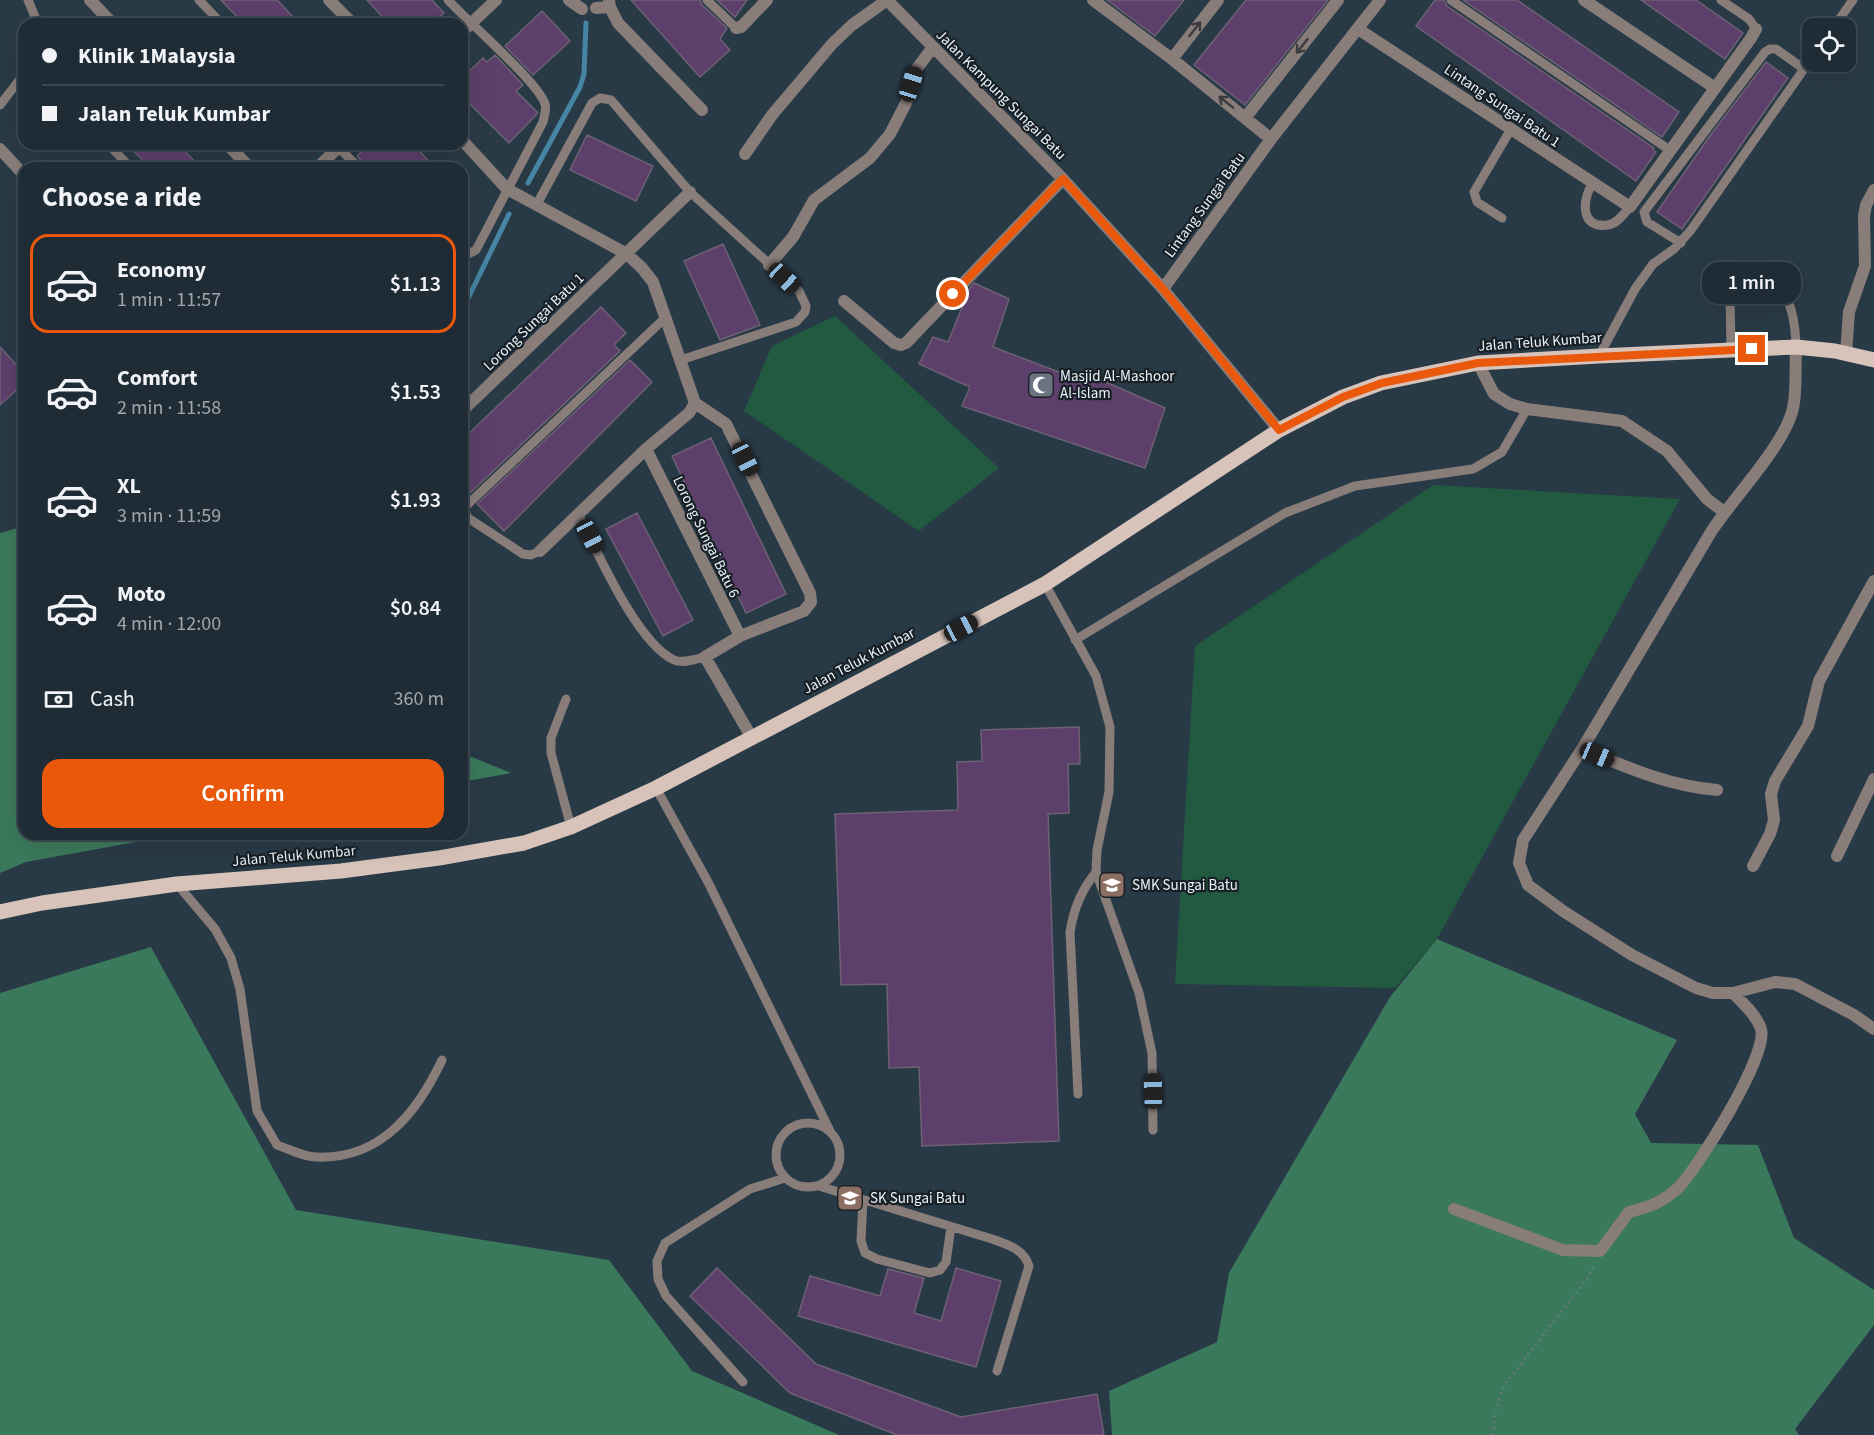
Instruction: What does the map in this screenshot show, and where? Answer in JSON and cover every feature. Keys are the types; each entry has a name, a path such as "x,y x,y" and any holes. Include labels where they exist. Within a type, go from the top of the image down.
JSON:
{"main road":[{"name":"Jalan Teluk Kumbar","path":"0,912 42,903 177,884 341,871 439,858 524,843 570,827 656,788 1045,584 1279,430 1343,397 1382,383 1478,363 1599,356 1796,347 1874,360"}],"street":[{"path":"90,0 107,18"},
{"path":"329,0 346,18"},
{"path":"468,26 496,0"},
{"path":"569,0 582,9"},
{"path":"736,28 741,27 766,0"},
{"path":"744,154 832,44 852,25 887,0"},
{"name":"Jalan Kampung Sungai Batu","path":"887,0 1063,179 1163,289 1279,430"},
{"path":"1172,59 1218,0"},
{"path":"1245,118 1338,0"},
{"name":"Lintang Sungai Batu","path":"1163,289 1271,139 1380,0"},
{"path":"1584,0 1715,88"},
{"path":"1095,1 1172,59 1271,139"},
{"path":"596,8 609,4 618,23 702,110"},
{"name":"Lintang Sungai Batu 1","path":"1358,29 1630,207"},
{"path":"1630,207 1756,29"},
{"path":"769,265 793,237 814,200 870,158 890,134 906,104 915,71 933,47"},
{"path":"468,147 507,189 627,254 653,282 695,403 726,424 810,593 811,602 804,611 740,636 705,657 752,738"},
{"path":"0,149 18,168"},
{"path":"233,150 244,162"},
{"path":"323,162 334,150"},
{"path":"844,301 894,343 901,345 906,343 1063,179"},
{"path":"1846,354 1849,312 1865,266 1864,216 1866,205 1874,190"},
{"name":"Lorong Sungai Batu 1","path":"468,401 627,254 690,192"},
{"path":"1796,347 1793,408 1782,436 1724,512 1582,749 1523,840 1519,863 1528,885 1563,911 1632,955 1696,988 1713,993 1733,993 1775,982 1795,984 1854,1015 1874,1029"},
{"path":"1478,363 1494,394 1510,404 1527,409 1623,421 1667,451 1707,499 1724,512"},
{"path":"540,551 579,516 646,449 689,413 695,403"},
{"name":"Lorong Sungai Batu 6","path":"646,449 740,636"},
{"path":"1753,866 1774,820 1771,794 1775,781 1808,726 1819,681 1874,581"},
{"path":"1582,749 1663,781 1695,788 1718,789"},
{"path":"1837,856 1874,779"},
{"path":"1454,1209 1563,1250 1600,1251 1629,1212 1655,1205 1685,1180 1743,1087 1762,1047 1761,1030 1746,1007 1733,993"}],"lane":[{"path":"28,0 36,18"},
{"path":"199,0 216,18"},
{"path":"448,0 460,18"},
{"path":"707,0 736,28"},
{"path":"1451,0 1671,151"},
{"path":"1721,0 1749,19 1756,29"},
{"path":"1840,18 1853,0"},
{"path":"468,30 526,79 542,97 546,107 543,123 476,250 468,254"},
{"path":"1681,243 1647,222 1644,212 1764,52 1770,49 1776,50 1802,68"},
{"path":"1599,356 1613,328 1653,264 1681,243 1802,72"},
{"path":"0,105 18,82"},
{"path":"537,204 592,103 600,98 611,100 690,192 804,299 806,306 802,317 796,322 681,360"},
{"path":"1502,218 1477,202 1474,192 1511,129"},
{"path":"114,150 125,162"},
{"path":"343,150 354,162"},
{"path":"1592,184 1584,206 1586,215 1596,223 1608,225 1619,219 1630,207"},
{"path":"1731,350 1730,296 1736,281 1752,276 1774,282 1788,298 1793,315 1796,347"},
{"path":"468,504 665,318"},
{"path":"1075,640 1285,513 1355,486 1473,469 1502,452 1527,409"},
{"path":"579,516 643,634 675,661 705,657"},
{"path":"468,518 523,554 531,555 540,551"},
{"path":"1045,584 1096,676 1110,727 1109,792 1097,850 1096,872 1139,993 1152,1053 1153,1130"},
{"path":"566,699 551,738 551,753 570,827"},
{"path":"656,788 708,882 840,1152 840,1163 828,1181 819,1186"},
{"path":"1078,1094 1070,932 1074,908 1085,886 1096,872"},
{"path":"177,884 215,929 231,958 240,988 257,1111 277,1145 314,1158 349,1156 391,1134 412,1111 431,1083 442,1060"},
{"path":"831,1133 822,1126 800,1124 782,1137 777,1147 776,1158 785,1178 801,1186 819,1186 951,1227 1016,1249 1026,1256 1029,1266 997,1371"},
{"path":"743,1382 666,1296 657,1279 657,1261 665,1243 750,1189 785,1178"},
{"path":"862,1200 861,1241 865,1253 877,1259 930,1273 940,1270 946,1262 951,1227"}],"path":[{"path":"1493,1435 1494,1417 1504,1386 1589,1276 1600,1251"}],"green space":[{"path":"835,316 999,468 919,531 744,411 772,346"},
{"path":"1433,485 1680,499 1437,939 1395,988 1175,984 1195,646"},
{"path":"18,528 18,840 147,840 26,862 0,873 0,533"},
{"path":"468,755 511,773 468,781"},
{"path":"1437,939 1677,1040 1635,1114 1651,1143 1758,1145 1794,1238 1874,1290 1874,1325 1795,1429 1799,1435 1112,1435 1109,1391 1217,1342 1229,1273 1390,997"},
{"path":"151,947 296,1210 609,1260 692,1371 839,1435 0,1435 0,993"}],"building":[{"path":"221,0 277,0 294,18 238,18"},
{"path":"367,0 432,0 444,13 438,18 384,18"},
{"path":"631,0 700,0 702,5 727,28 720,39 730,50 700,77"},
{"path":"717,0 747,0 735,17"},
{"path":"1107,0 1184,0 1155,36"},
{"path":"1246,0 1328,0 1245,105 1194,65"},
{"path":"1435,0 1444,0 1447,6 1654,148 1656,152 1636,181 1416,26"},
{"path":"1463,0 1517,0 1679,112 1662,137"},
{"path":"1641,0 1696,0 1743,33 1725,59"},
{"path":"542,11 570,41 533,75 505,46"},
{"path":"495,55 523,85 516,91 538,113 509,143 468,102 468,72 483,58 487,62"},
{"path":"1766,62 1788,78 1682,229 1657,212 1709,137"},
{"path":"587,135 653,166 636,201 570,170"},
{"path":"133,150 184,150 195,162 144,162"},
{"path":"364,150 418,150 430,162 362,162 357,156"},
{"path":"723,244 760,325 720,340 684,261"},
{"name":"Masjid Al-Mashoor Al-Islam","path":"974,283 1009,299 993,347 1088,383 1092,376 1165,408 1145,468 962,406 970,387 919,364 933,337 948,342"},
{"path":"601,307 626,333 614,345 620,351 468,495 468,434"},
{"path":"0,347 18,366 18,388 0,405"},
{"path":"630,360 652,382 504,531 477,504"},
{"path":"711,438 786,594 746,613 672,456"},
{"path":"637,513 693,620 663,636 606,529"},
{"path":"1079,727 1080,764 1068,764 1069,813 1048,814 1059,1141 922,1146 919,1067 889,1068 887,984 841,985 835,814 958,810 957,762 982,761 981,730"},
{"path":"717,1268 816,1364 961,1417 1097,1394 1104,1435 897,1435 790,1393 690,1296"},
{"path":"956,1268 1001,1281 976,1367 798,1316 810,1276 880,1296 888,1269 924,1278 914,1313 941,1321"}],"waterway":[{"path":"528,183 580,87 584,74 586,23"},
{"path":"468,299 509,214"}],"place":[{"name":"Masjid Al-Mashoor Al-Islam","path":"1041,385"},
{"name":"SMK Sungai Batu","path":"1112,885"},
{"name":"SK Sungai Batu","path":"850,1198"}],"route":[{"path":"953,294 1063,179 1163,289 1279,430 1343,397 1382,383 1478,363 1752,349"}]}
